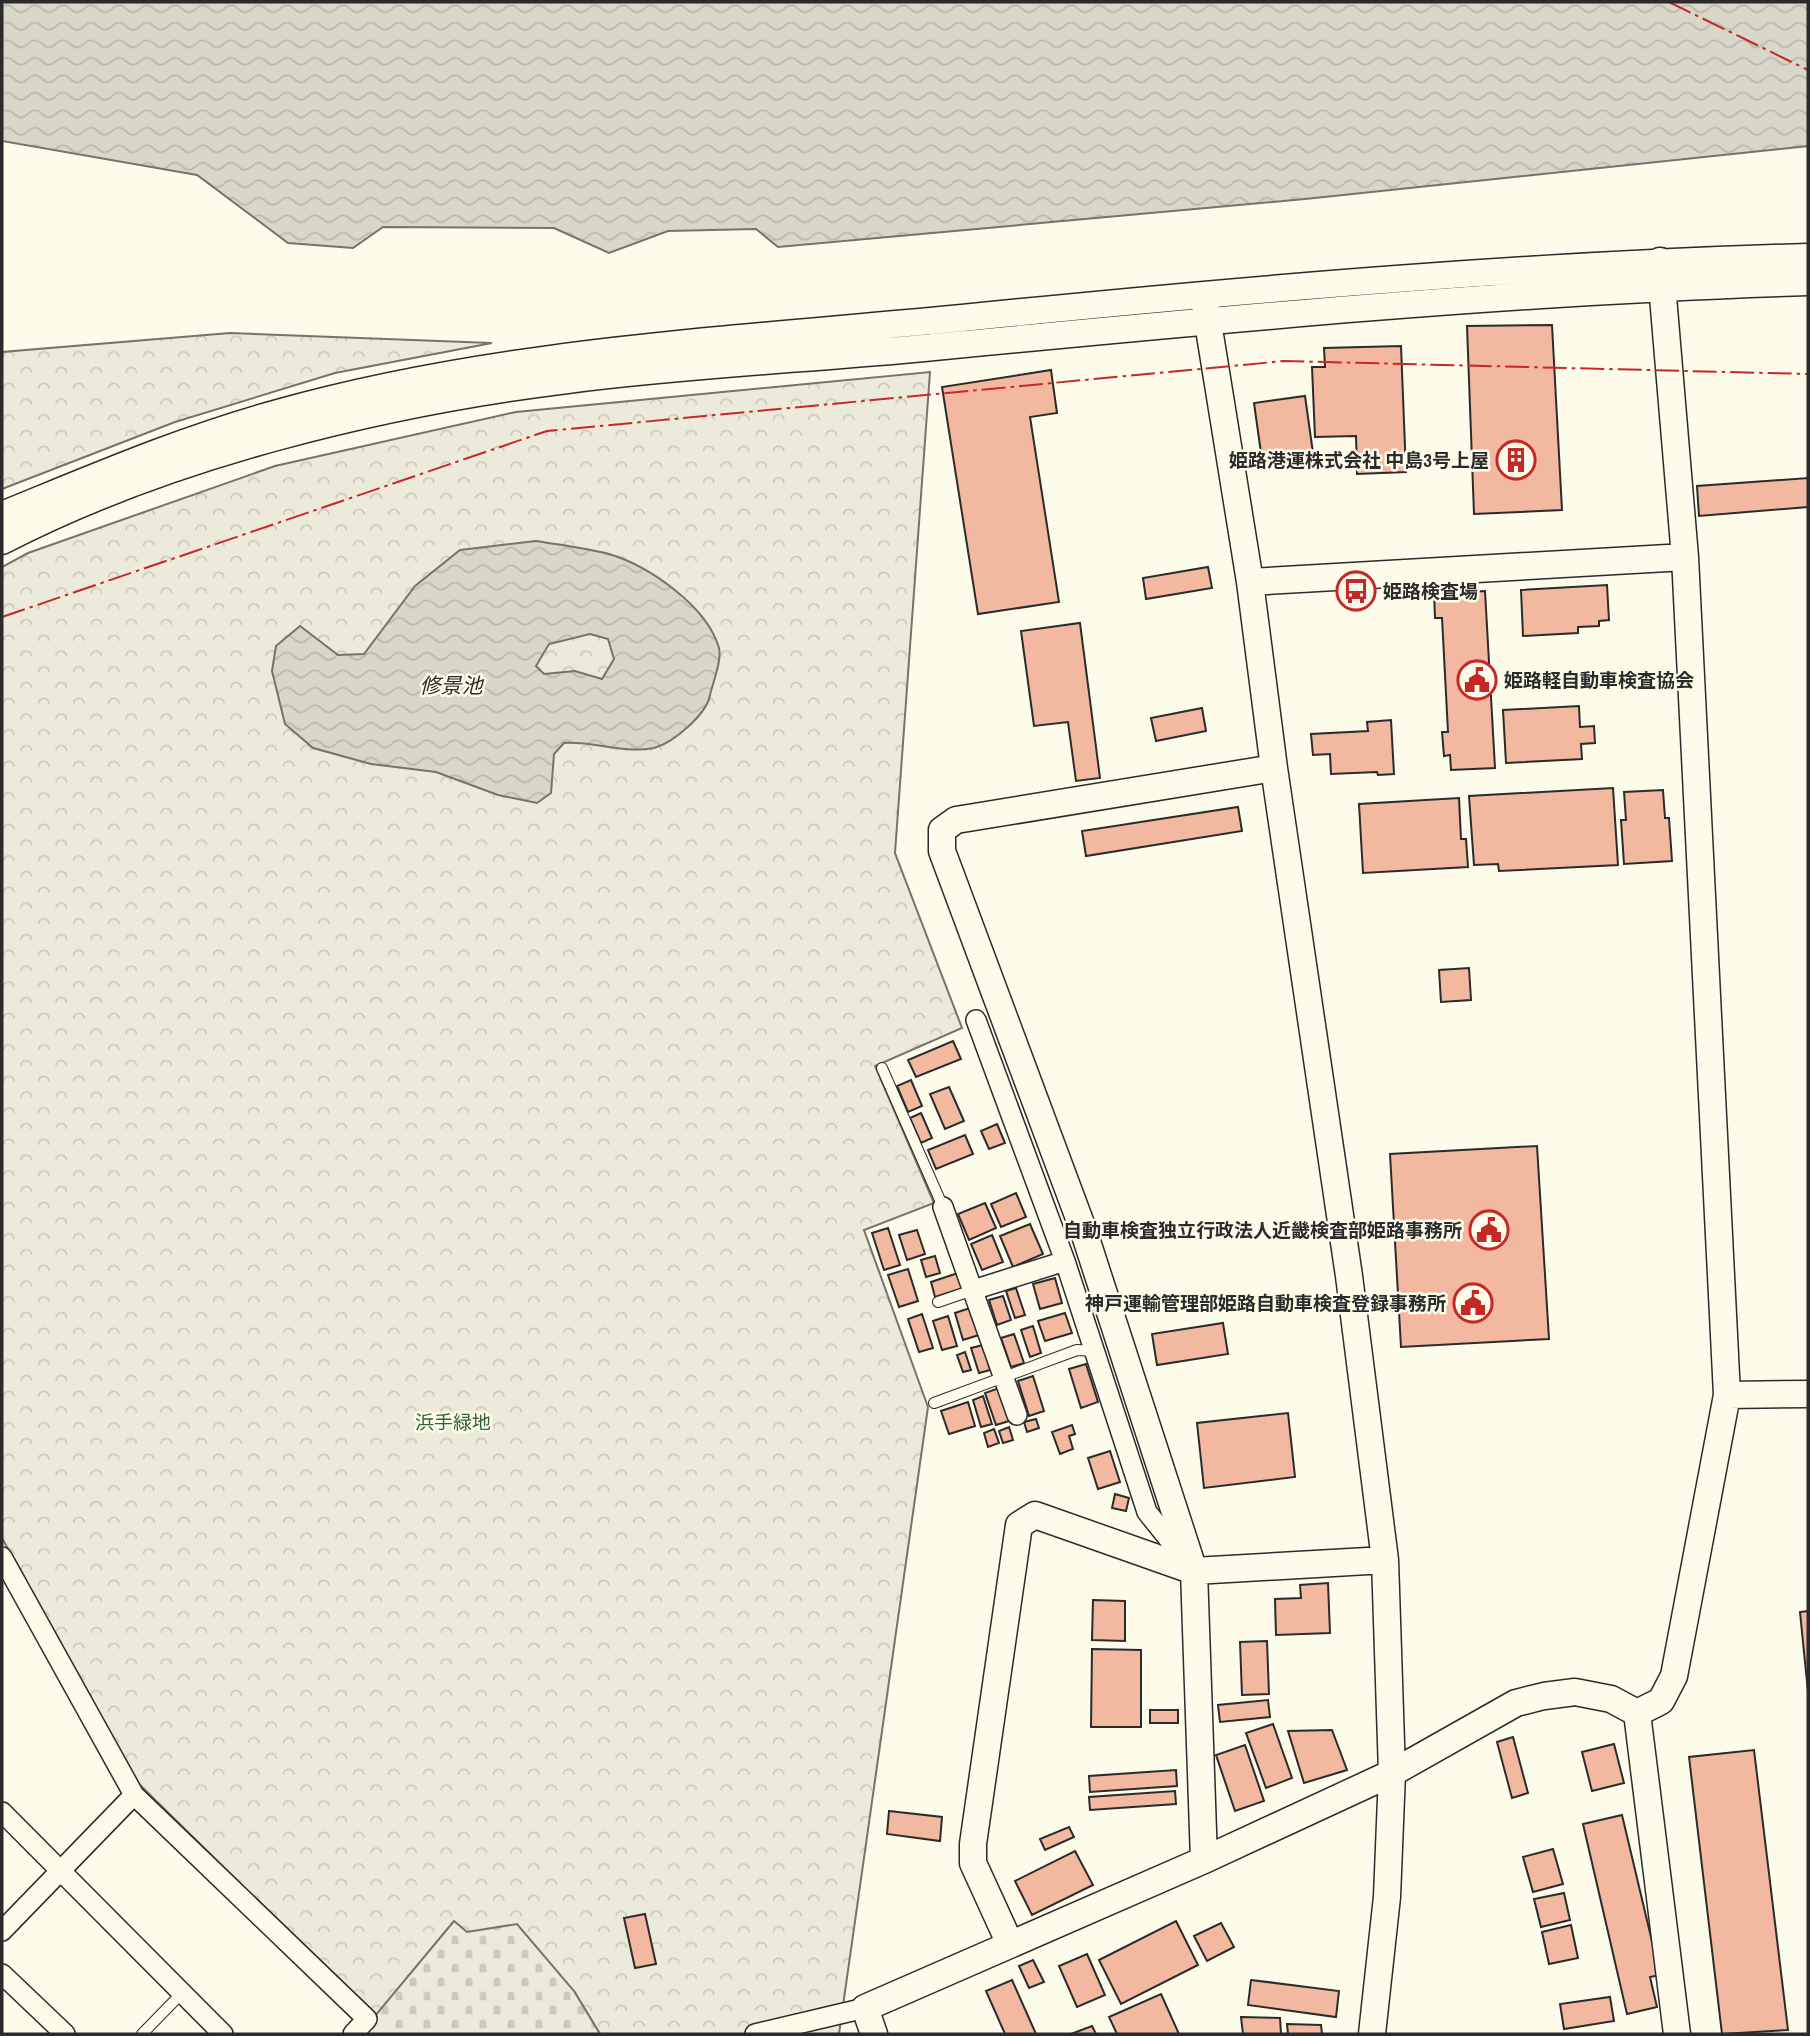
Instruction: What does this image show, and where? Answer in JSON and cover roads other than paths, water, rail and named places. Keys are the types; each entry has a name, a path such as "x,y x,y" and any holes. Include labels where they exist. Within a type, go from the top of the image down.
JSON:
{"street":[{"path":"2,541 168,470 416,404 568,380 1207,321 1808,257"},
{"path":"1637,1713 1661,1701 1674,1676 1727,1395 1685,557 1662,274"},
{"path":"2,515 157,452 279,412 428,378 556,358 1203,293 1662,274 1808,282"},
{"path":"1203,293 1250,582 1274,768 1347,1262 1385,1560 1392,1773 1387,1897 1372,2034"},
{"path":"1250,582 1685,557"},
{"path":"1204,1860 1194,1571 1083,1229 942,851 942,830 956,820 1274,768"},
{"path":"976,1020 1065,1261 1147,1512 1194,1571"},
{"path":"943,1207 1017,1415"},
{"path":"973,1290 1065,1261"},
{"path":"1727,1395 1808,1394"},
{"path":"1010,1944 973,1863 973,1844 1019,1525 1035,1516 1194,1571 1385,1560"},
{"path":"2,1557 8,1588 134,1795 367,2019 353,2034"},
{"path":"755,2034 865,2008 1204,1860 1392,1773 1516,1703 1575,1692 1611,1699 1637,1713"},
{"path":"1637,1713 1678,2034"},
{"path":"2,1931 134,1795"},
{"path":"2,1812 223,2034"},
{"path":"2,1974 65,2034"},
{"path":"865,2008 874,2034"}],"lane":[{"path":"882,1068 943,1207"},
{"path":"938,1302 973,1290"},
{"path":"934,1403 1077,1350 1095,1351"},
{"path":"142,2034 182,1993"}],"water":[{"path":"2,2 1808,2 1808,146 1305,199 778,247 756,229 668,231 609,253 554,228 383,227 353,248 288,243 197,175 2,141"},
{"name":"修景池","path":"536,541 609,554 658,578 702,617 719,648 717,671 703,711 679,734 654,748 631,749 564,743 554,754 551,793 537,803 498,795 436,772 371,764 313,748 285,724 272,671 276,646 300,626 338,655 364,654 415,586 460,550","holes":["590,634 608,639 614,659 602,679 575,671 544,674 536,666 549,644"]}],"place":[{"name":"姫路港運株式会社 中島3号上屋","path":"1516,460"},
{"name":"姫路検査場","path":"1356,591"},
{"name":"姫路軽自動車検査協会","path":"1477,680"},
{"name":"自動車検査独立行政法人近畿検査部姫路事務所","path":"1489,1230"},
{"name":"神戸運輸管理部姫路自動車検査登録事務所","path":"1473,1303"}],"park label":[{"name":"浜手緑地","path":"453,1422"}]}
